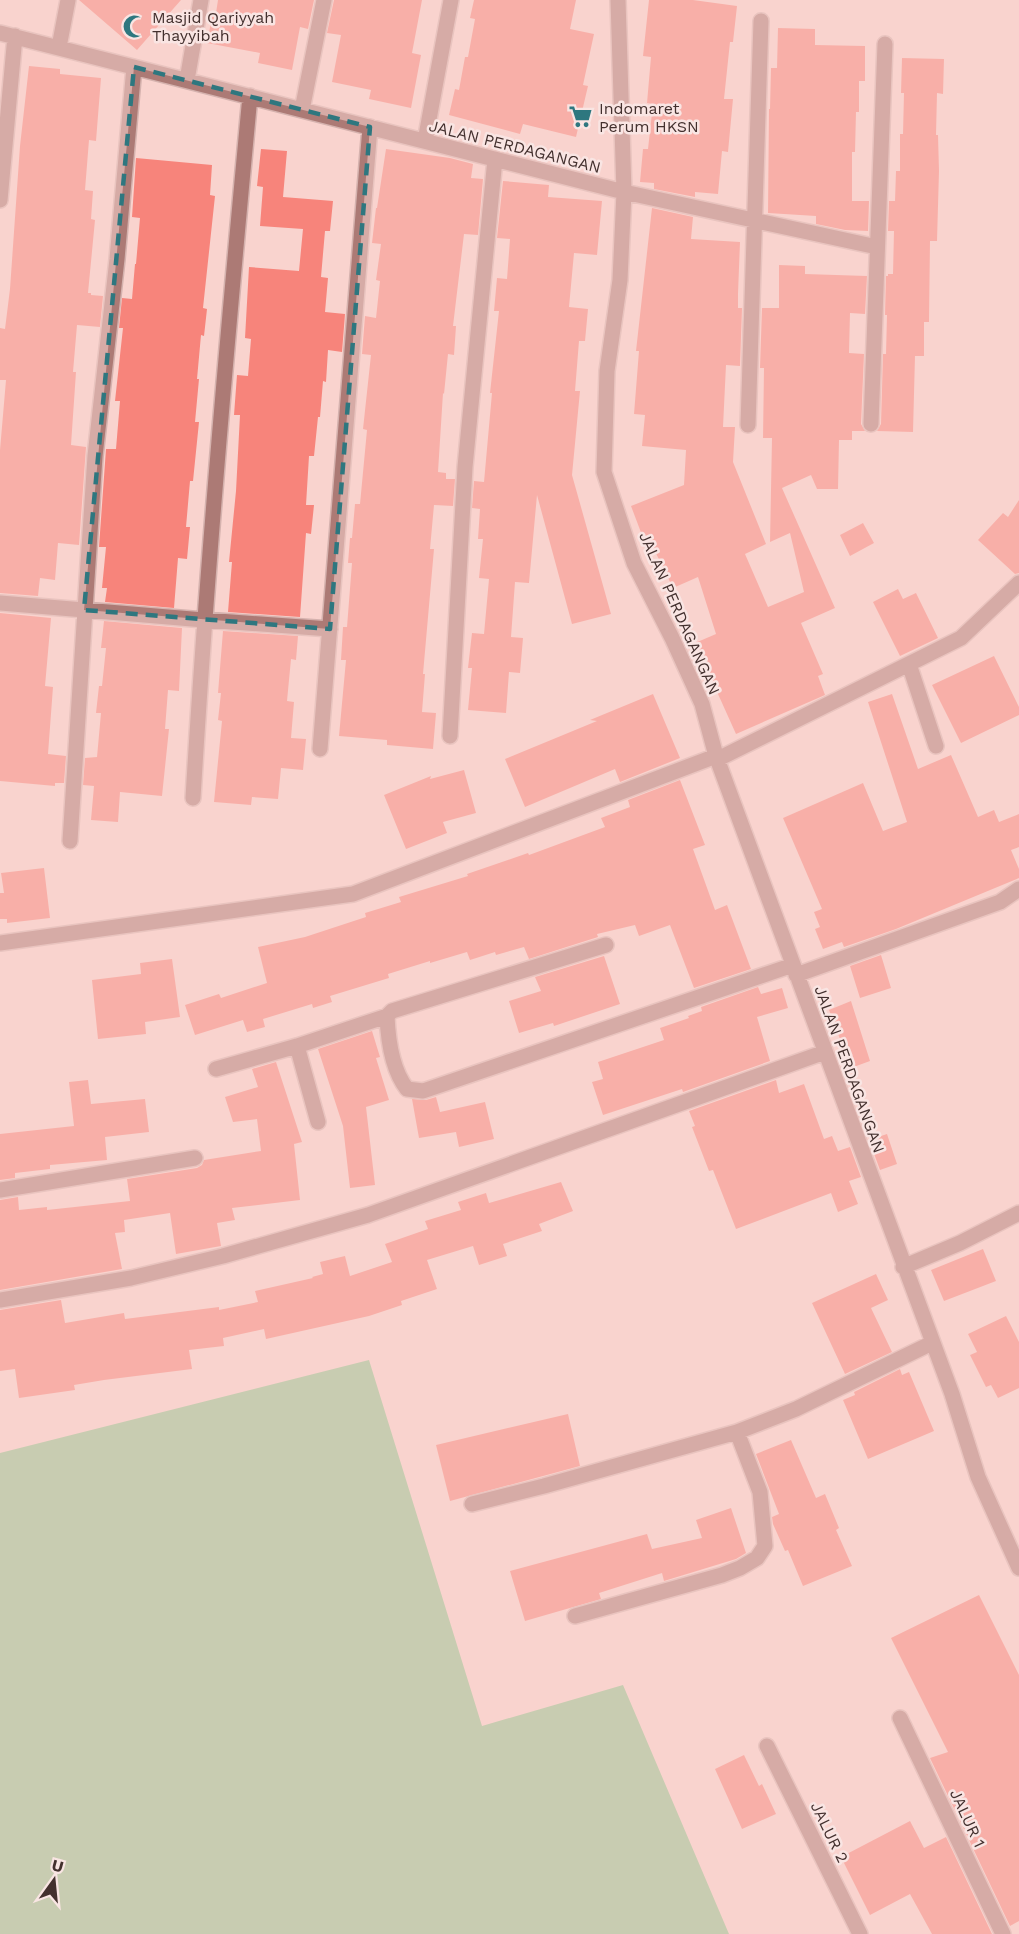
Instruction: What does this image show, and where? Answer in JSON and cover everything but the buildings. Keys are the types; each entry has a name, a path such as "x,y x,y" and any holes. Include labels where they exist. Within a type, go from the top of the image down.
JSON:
{"street":[{"path":"59,47 68,0"},
{"path":"187,80 201,0"},
{"path":"302,110 324,0"},
{"path":"425,141 451,0"},
{"path":"618,0 624,192 877,247"},
{"path":"748,425 761,21"},
{"path":"0,200 8,34"},
{"name":"JALAN PERDAGANGAN","path":"8,34 624,192 620,280 607,371 604,472 634,563 702,704 717,758 903,1267 952,1394 978,1477 1016,1550 1019,1568"},
{"path":"871,424 885,45"},
{"path":"70,842 95,456 117,259 134,67"},
{"path":"193,798 217,447 250,96"},
{"path":"320,749 370,127"},
{"path":"450,736 465,467 495,159"},
{"path":"0,943 353,894 717,758 961,638 1019,583"},
{"path":"0,603 330,629"},
{"path":"909,664 936,746"},
{"path":"387,1016 390,1048 402,1083 407,1089 423,1091 1000,902 1019,889"},
{"path":"216,1069 297,1046 387,1016 392,1011 606,945"},
{"path":"297,1046 318,1122"},
{"path":"0,1300 131,1278 223,1256 368,1215 825,1052"},
{"path":"0,1190 195,1158"},
{"path":"903,1267 960,1243 1019,1213"},
{"path":"472,1504 737,1432 796,1409 932,1343"},
{"path":"575,1616 722,1575 757,1558 765,1546 760,1492 737,1432"},
{"name":"JALUR 1","path":"900,1718 1003,1934"},
{"name":"JALUR 2","path":"767,1746 860,1934"}],"highlighted area":[{"path":"134,67 370,127 330,629 84,610"}],"green space":[{"path":"369,1360 482,1726 623,1685 729,1934 0,1934 0,1453"}],"place":[{"name":"Masjid Qariyyah Thayyibah","path":"134,26"},
{"name":"Indomaret Perum HKSN","path":"581,117"}]}
